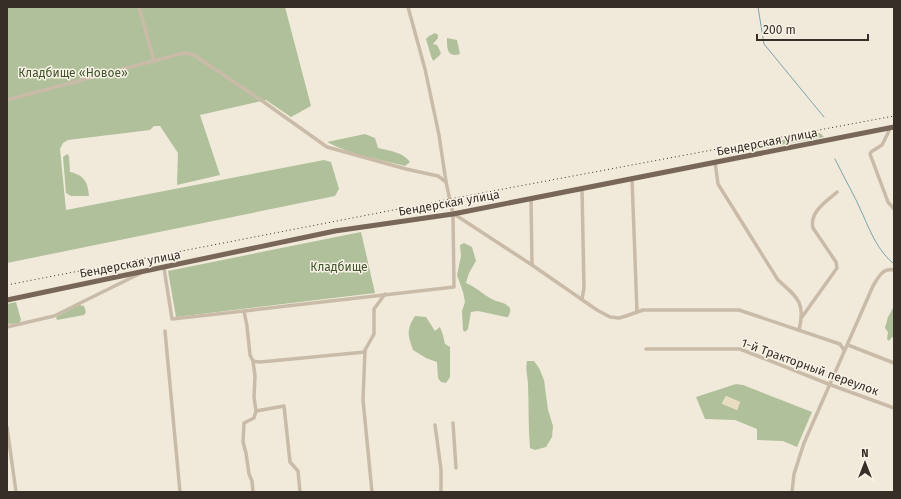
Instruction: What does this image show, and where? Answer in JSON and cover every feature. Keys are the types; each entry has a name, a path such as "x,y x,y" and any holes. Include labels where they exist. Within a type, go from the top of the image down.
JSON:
{"main road":[{"name":"Бендерская улица","path":"7,300 335,231 453,214 892,128"}],"street":[{"path":"139,7 154,61"},
{"path":"164,268 172,319 454,287 453,214 446,182 439,135 425,69 408,7"},
{"path":"7,100 181,54 194,55 251,92 327,147 406,169 438,176 446,182"},
{"path":"892,128 882,145 870,154 888,202 894,209"},
{"path":"715,162 718,184 778,280 790,290 800,304 802,317 799,330"},
{"path":"632,178 637,312"},
{"path":"582,188 584,288 582,299"},
{"path":"802,317 837,268 836,262 811,223 818,208 837,192"},
{"path":"531,198 532,265"},
{"path":"453,214 532,265 597,310 610,317 619,318 643,310 739,310 840,344 844,350"},
{"path":"792,492 794,474 804,443 831,385 843,357 844,350 848,345 874,284 884,270 889,268 894,270"},
{"path":"7,327 54,316 144,271"},
{"path":"372,492 364,423 363,400 365,352 374,334 374,310 385,294"},
{"path":"244,311 250,356 253,361 255,376 254,397 256,411 254,418 244,423 243,442 253,492"},
{"path":"165,331 180,492"},
{"path":"848,345 894,363"},
{"name":"1-й Тракторный переулок","path":"646,349 740,349 894,408"},
{"path":"253,361 259,362 365,352"},
{"path":"256,411 284,406 290,462 298,471 300,492"},
{"path":"453,424 456,468"},
{"path":"435,425 441,469 441,492"},
{"path":"7,427 16,492"}],"green space":[{"name":"Кладбище «Новое»","path":"7,7 285,7 311,106 291,117 266,100 200,115 220,175 177,185 178,153 160,126 154,126 150,130 68,140 63,143 60,149 66,210 324,160 331,162 339,189 335,196 7,263"},
{"path":"435,33 438,35 438,38 433,44 437,45 441,53 433,61 426,39"},
{"path":"447,38 457,40 460,54 450,54"},
{"path":"820,133 824,137 748,151 746,148 750,146"},
{"path":"365,134 375,138 378,148 400,154 410,162 405,166 355,153 327,142"},
{"path":"67,154 69,156 70,172 82,177 88,187 89,196 71,196 66,193 63,157"},
{"name":"Кладбище","path":"361,232 375,293 176,317 168,271"},
{"path":"464,243 472,247 476,261 469,273 466,283 492,299 505,304 510,310 508,317 478,311 471,312 468,329 465,332 463,330 462,311 465,302 457,275 461,256 460,245"},
{"path":"16,302 21,320 19,323 9,324 7,323 7,304"},
{"path":"79,305 84,306 86,312 84,315 57,320 56,317"},
{"path":"893,308 894,338 892,337 889,341 887,339 888,332 885,328 888,317"},
{"path":"415,316 426,317 435,331 440,327 445,344 450,347 450,377 446,383 441,382 438,378 437,362 426,358 413,350 409,329"},
{"path":"527,361 534,361 544,380 548,410 553,426 552,437 546,447 535,450 530,448 528,382 526,367"},
{"path":"736,384 743,385 812,412 797,447 783,441 757,440 757,429 735,420 705,419 696,397","holes":["726,396 740,402 737,410 722,403"]}],"shaded area":[{"path":"726,396 740,402 737,410 722,404"}],"waterway":[{"path":"758,7 764,44 824,117"},
{"path":"835,159 876,241 888,259 894,264"}],"railway":[{"path":"7,285 450,199 894,116"}]}
